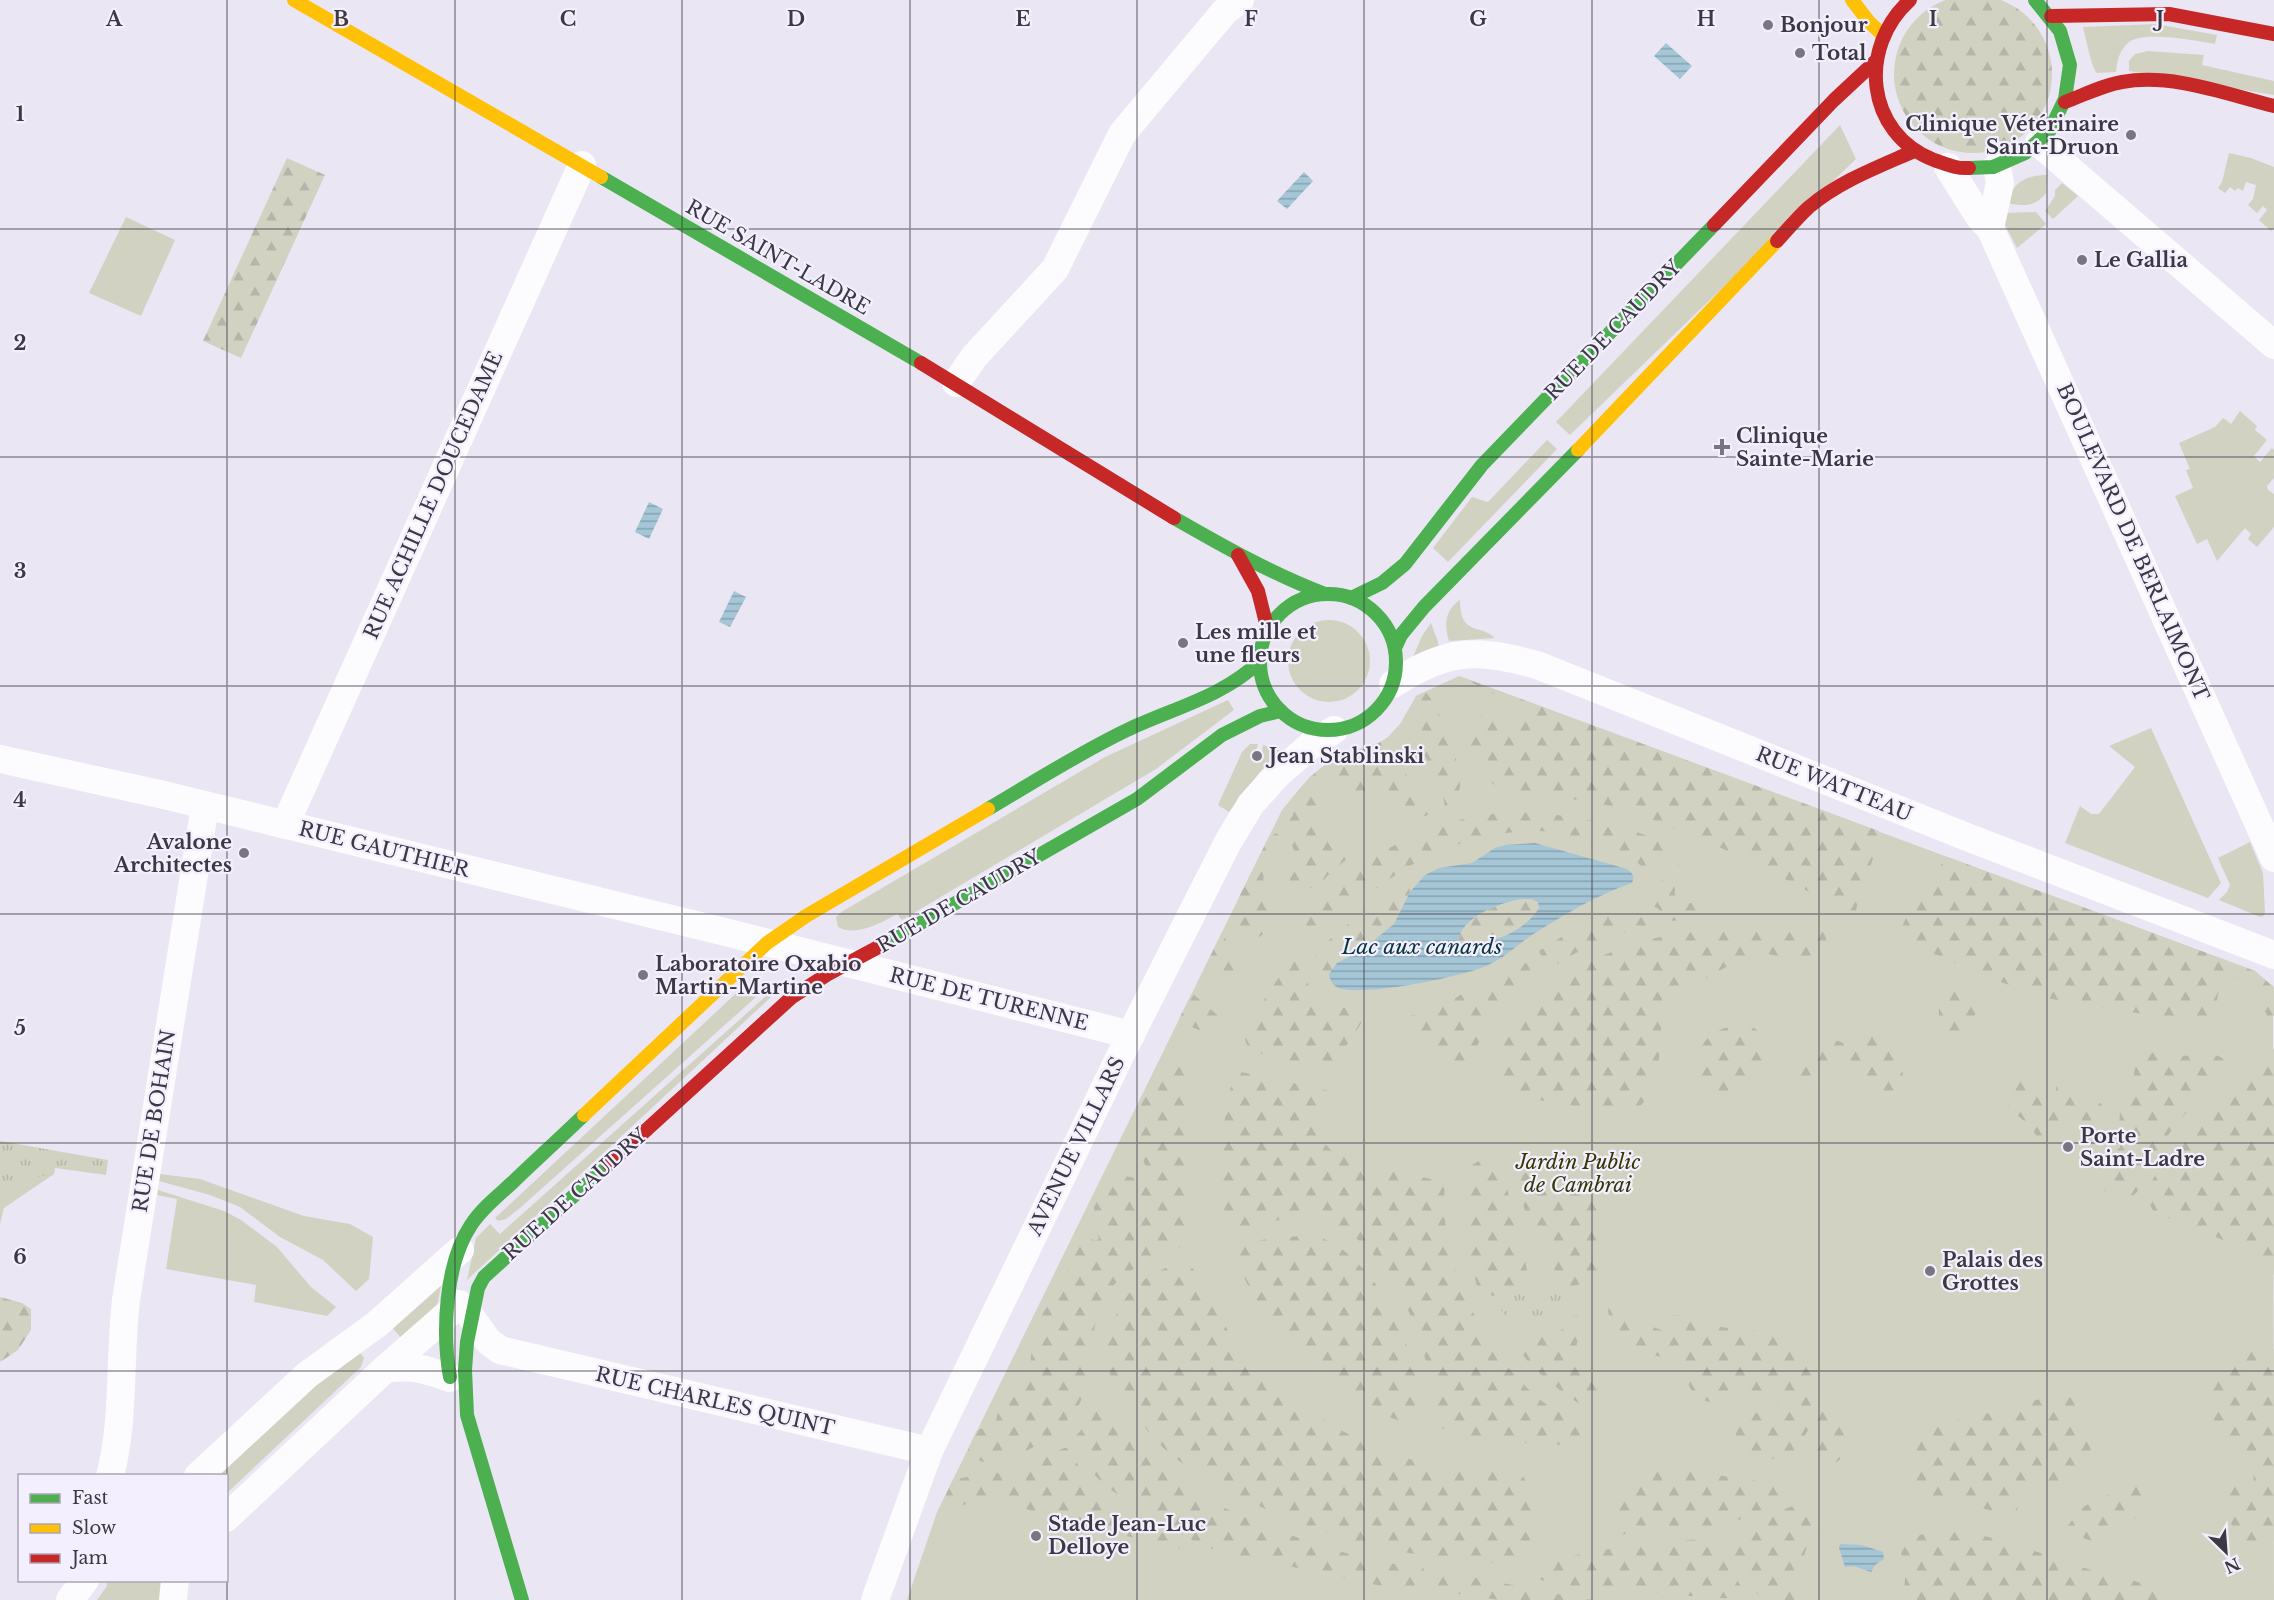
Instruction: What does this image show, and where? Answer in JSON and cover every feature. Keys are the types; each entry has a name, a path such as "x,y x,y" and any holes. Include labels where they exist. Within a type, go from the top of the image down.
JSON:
{"main road":[{"name":"RUE SAINT-LADRE","path":"294,0 956,383 1153,506 1238,555 1325,594"},
{"path":"1852,0 1869,22 1884,36"},
{"path":"1910,0 1896,14 1884,36 1876,60 1876,86 1885,115 1896,132 1914,151 1948,167 1973,170 1997,167 2020,158 2039,143 2054,124 2065,102 2069,78 2068,57 2062,36 2051,16 2035,0"},
{"path":"2051,16 2175,7 2274,34"},
{"name":"RUE DE CAUDRY","path":"1351,598 1382,583 1405,564 1482,465 1834,100 1876,60"},
{"path":"2065,102 2123,81 2147,80 2178,84 2274,106"},
{"path":"1395,648 1401,635 1424,607 1546,483 1809,207 1834,189 1914,151"},
{"name":"RUE SAINT-LADRE","path":"1238,555 1259,590 1268,631"},
{"path":"1325,594 1351,598 1364,604 1380,617 1391,635 1396,663 1393,684 1381,705 1370,716 1350,727 1334,730 1306,726 1281,711 1265,688 1260,661 1262,645 1278,616 1292,605 1308,597 1325,594"},
{"path":"457,1374 460,1250 472,1223 483,1210 767,943 806,916 1087,751 1120,733 1228,686 1247,674 1260,661"},
{"name":"RUE DE CAUDRY","path":"478,1288 489,1270 792,997 846,963 897,937 1137,799 1233,727 1257,716 1281,711"},
{"path":"458,1316 445,1344 457,1374 467,1416 522,1600"}],"street":[{"path":"956,383 974,357 1055,269 1122,134 1225,11 1240,0"},
{"path":"2039,143 2274,345"},
{"name":"RUE ACHILLE DOUCEDAME","path":"285,825 582,165"},
{"name":"BOULEVARD DE BERLAIMONT","path":"1948,167 1980,218 1990,228 2274,858"},
{"path":"1990,228 2000,183 1997,167"},
{"name":"RUE WATTEAU","path":"1393,684 1423,665 1455,655 1490,655 1537,665 1961,834 2274,955"},
{"name":"AVENUE VILLARS","path":"875,1600 929,1452 1131,1035 1228,842 1244,814 1277,774 1311,745 1334,730"},
{"name":"RUE GAUTHIER","path":"0,759 164,795 846,963"},
{"name":"RUE DE BOHAIN","path":"110,1474 119,1437 122,1339 126,1300 206,806"},
{"name":"RUE DE TURENNE","path":"846,963 1131,1035"},
{"path":"200,1474 299,1382 377,1324 460,1250"},
{"name":"RUE DE CAUDRY","path":"228,1516 385,1369 458,1316 478,1288"},
{"path":"458,1316 500,1350"},
{"path":"385,1369 404,1366 457,1374 479,1358 500,1350"},
{"name":"RUE CHARLES QUINT","path":"500,1350 929,1452"},
{"name":"RUE DE BOHAIN","path":"119,1437 129,1474"},
{"path":"67,1600 69,1582"},
{"path":"67,1600 84,1582"},
{"path":"173,1600 175,1582"}],"green space":[{"path":"1950,-1 1996,-1 2017,9 2029,18 2038,30 2046,44 2052,74 2050,89 2046,104 2038,118 2029,130 2017,139 2003,147 1988,151 1973,153 1958,151 1943,147 1929,139 1917,130 1908,118 1900,104 1896,89 1894,74 1896,59 1900,44 1908,30 1917,18 1929,9"},
{"path":"2155,24 2217,35 2215,44 2170,37 2135,39 2122,49 2116,72 2097,73 2083,27"},
{"path":"2148,51 2204,55 2202,65 2274,81 2274,95 2129,71 2129,61 2135,54"},
{"path":"1840,125 1856,159 1570,435 1556,422"},
{"path":"2229,153 2274,167 2274,228 2271,231 2259,220 2267,210 2263,206 2257,213 2248,205 2253,199 2256,185 2246,182 2243,191 2238,188 2235,191 2230,187 2225,193 2218,188 2222,182"},
{"path":"287,158 325,175 241,358 203,341"},
{"path":"2047,175 2046,193 2042,198 2033,204 2006,203 2016,185 2032,177"},
{"path":"2062,183 2078,196 2053,219 2045,211 2055,196 2055,190"},
{"path":"2036,212 2046,224 2017,248 2004,223 2004,213"},
{"path":"126,217 175,240 141,316 89,293"},
{"path":"2240,411 2257,426 2255,430 2267,440 2254,456 2260,462 2272,448 2274,450 2274,478 2267,486 2268,490 2274,494 2274,527 2257,547 2248,539 2251,534 2245,528 2217,561 2207,539 2197,544 2175,496 2193,488 2186,470 2190,469 2179,443 2215,427 2223,418 2231,424"},
{"path":"1547,440 1557,449 1448,562 1433,548 1472,497 1488,502"},
{"path":"1460,600 1463,619 1467,624 1495,638 1449,641 1446,629 1447,618 1451,608"},
{"path":"1329,620 1345,623 1358,632 1367,645 1370,661 1367,677 1358,690 1345,699 1329,702 1313,699 1300,690 1291,677 1288,661 1291,645 1300,632 1313,623"},
{"path":"1431,623 1439,652 1413,657 1422,636"},
{"name":"Jardin Public de Cambrai","path":"1459,676 2255,971 2273,986 2274,1600 907,1600 937,1512 1282,810 1310,777 1322,767 1347,753 1384,741 1400,724 1416,696"},
{"path":"1459,676 1879,831 1875,853 1860,894 1855,916 1734,854 1639,815 1594,802 1527,795 1498,788 1477,766 1471,753 1472,730 1478,718 1488,711 1496,712 1514,721 1523,713 1520,707"},
{"path":"1425,692 1435,705 1451,743 1460,774 1457,798 1445,807 1442,789 1422,750 1417,729 1419,709 1417,705 1411,708 1416,696"},
{"path":"1228,700 1234,710 1156,769 902,920 897,914 860,930 845,930 838,927 836,917 843,911 1105,757"},
{"path":"2151,728 2221,883 2208,898 2065,843 2080,806 2091,814 2099,814 2135,767 2109,746"},
{"path":"1390,736 1394,758 1422,797 1433,805 1436,811 1397,829 1403,820 1404,811 1400,802 1392,794 1351,798 1345,796 1336,781 1332,778 1326,779 1317,789 1326,840 1337,851 1358,851 1334,869 1316,888 1290,884 1286,876 1298,861 1285,826 1293,815 1290,800 1310,777 1334,759 1344,766 1353,767 1362,756 1363,750"},
{"path":"1250,744 1258,744 1252,756 1257,761 1261,758 1263,745 1281,751 1260,772 1229,812 1218,805 1242,752"},
{"path":"1518,812 1573,817 1610,824 1662,842 1668,854 1649,885 1643,868 1631,858 1616,850 1563,835 1541,831 1522,831 1464,842 1440,851 1396,874 1356,904 1316,939 1311,941 1309,939 1306,931 1307,920 1349,876 1392,846 1432,828 1453,822"},
{"path":"1276,833 1280,844 1267,865 1263,881 1272,922 1268,930 1259,937 1240,930 1239,897 1268,839"},
{"path":"2250,842 2263,873 2265,912 2264,916 2260,917 2219,900 2230,885 2218,858"},
{"path":"1948,857 2255,971 2274,988 2274,1015 2270,1020 2244,976 2233,978 2221,987 2210,1025 2052,999 1994,980 1898,938 1918,895"},
{"path":"1679,865 1686,866 1688,872 1676,886 1676,898 1684,903 1700,903 1702,909 1699,916 1658,923 1630,931 1589,946 1551,968 1546,966 1539,951 1584,923 1611,911 1632,920 1658,913 1659,909 1647,904 1647,897 1669,871"},
{"path":"1402,881 1409,886 1410,892 1394,924 1362,950 1337,963 1331,981 1335,987 1336,996 1324,989 1313,972 1312,965 1317,952"},
{"path":"1522,899 1538,902 1539,908 1525,924 1494,940 1462,947 1458,943 1460,934 1473,918 1503,903"},
{"path":"1737,927 1820,927 1824,933 1827,946 1820,961 1807,965 1767,954 1753,956 1730,965 1674,996 1663,1019 1655,1084 1649,1096 1636,1110 1605,1109 1548,1102 1516,1092 1504,1085 1496,1075 1502,1044 1517,1016 1540,993 1568,973 1599,957 1664,936 1694,931"},
{"path":"1222,932 1228,944 1242,958 1240,965 1233,973 1216,973 1205,967"},
{"path":"1530,960 1540,974 1513,996 1490,1022 1474,1052 1465,1086 1454,1074 1448,1055 1443,1051 1426,1046 1419,1039 1409,1016 1432,1012 1467,991 1493,985"},
{"path":"1292,961 1298,962 1319,1002 1334,1007 1376,1008 1362,1022 1330,1070 1256,1052 1247,1045 1245,1039 1256,1012"},
{"path":"744,986 758,990 755,998 520,1208 506,1219 498,1221 495,1218"},
{"path":"1946,988 1981,1000 1963,1038 1955,1045 1948,1044 1940,1025 1941,999"},
{"path":"1192,993 1216,1014 1235,1007 1217,1028 1211,1031 1196,1029 1179,1019"},
{"path":"766,996 771,997 467,1280 476,1238 490,1224 500,1234"},
{"path":"1746,1023 1763,1036 1769,1055 1750,1087 1733,1098 1721,1099 1710,1094 1702,1085 1697,1060 1701,1047 1715,1032"},
{"path":"1868,1034 1894,1054 1900,1062 1904,1085 1902,1095 1889,1100 1873,1095 1849,1065 1836,1056 1807,1080 1802,1082 1796,1078 1791,1063 1803,1055 1813,1059 1820,1057 1825,1041 1832,1039 1847,1044"},
{"path":"2274,1049 2274,1275 2269,1272 2263,1260 2246,1246 2223,1240 2154,1212 2148,1196 2152,1180 2191,1123 2207,1106 2255,1069"},
{"path":"2158,1051 2176,1057 2199,1054 2215,1055 2226,1059 2231,1070 2201,1097 2176,1125 2154,1156 2137,1192 2130,1197 2118,1196 2105,1191 2099,1170 2120,1147 2120,1111 2133,1084 2135,1067 2149,1054"},
{"path":"1163,1061 1184,1064 1189,1074 1184,1141 1186,1215 1190,1237 1188,1242 1131,1271 1107,1294 1098,1312 1086,1387 1080,1402 1061,1428 1034,1447 1019,1454 1003,1460 983,1462 971,1455 968,1450 977,1430 995,1425 1000,1404 1024,1385 1029,1378 1033,1336 1035,1330 1044,1321 1039,1310 1059,1288 1084,1235 1090,1235 1094,1241 1099,1239 1094,1221 1094,1207 1107,1182 1116,1174 1140,1176 1146,1169 1136,1146 1137,1122 1149,1082 1158,1063"},
{"path":"2054,1069 2062,1074 2079,1097 2100,1103 2103,1106 2104,1117 2102,1126 2091,1135 2083,1133 2077,1125 2049,1122 2046,1126 2051,1147 2045,1150 2029,1126 2007,1109 2012,1096 2013,1081 2028,1076 2035,1079 2046,1092 2053,1093 2056,1090 2056,1082 2049,1075"},
{"path":"1241,1072 1330,1091 1318,1101 1315,1108 1316,1122 1325,1143 1340,1155 1364,1164 1430,1179 1446,1177 1444,1207 1447,1237 1466,1297 1480,1326 1497,1353 1538,1398 1588,1429 1589,1434 1585,1439 1580,1443 1564,1445 1527,1443 1463,1435 1441,1427 1427,1365 1414,1324 1395,1284 1368,1249 1352,1235 1327,1220 1313,1215 1288,1218 1242,1230 1231,1231 1227,1228 1224,1214 1223,1137 1230,1089 1235,1074"},
{"path":"0,1141 108,1160 106,1175 55,1168 54,1174 0,1183"},
{"path":"1487,1156 1494,1157 1500,1163 1525,1258 1529,1285 1493,1296 1478,1289 1469,1256 1464,1214 1472,1165"},
{"path":"1529,1171 1564,1178 1582,1187 1589,1194 1601,1231 1601,1264 1604,1279 1569,1288 1567,1295 1558,1287 1551,1253 1525,1212 1518,1180 1521,1175"},
{"path":"54,1172 4,1208 0,1224 0,1173"},
{"path":"160,1174 200,1179 304,1216 350,1224 373,1237 369,1279 356,1291 323,1260 280,1237 240,1207 210,1195 159,1181"},
{"path":"158,1190 224,1211 241,1220 277,1247 311,1287 336,1307 327,1316 254,1302 256,1285 166,1269 177,1199 157,1195"},
{"path":"1298,1236 1317,1237 1339,1247 1361,1266 1387,1300 1399,1322 1418,1382 1422,1417 1417,1421 1393,1419 1365,1406 1335,1386 1279,1331 1258,1302 1243,1274 1237,1250 1261,1240"},
{"path":"1175,1264 1189,1264 1203,1283 1231,1336 1258,1369 1281,1390 1335,1427 1364,1442 1424,1463 1469,1471 1517,1470 1531,1490 1534,1512 1531,1536 1521,1555 1501,1564 1415,1554 1353,1540 1320,1530 1253,1503 1222,1488 1169,1453 1150,1433 1112,1380 1107,1352 1112,1327 1129,1293 1148,1277"},
{"path":"443,1276 436,1311 403,1340 389,1324"},
{"path":"1529,1285 1550,1292 1563,1293 1567,1295 1567,1300 1548,1320 1528,1326 1518,1324 1508,1318 1493,1296"},
{"path":"0,1297 22,1303 31,1309 31,1330 18,1350 0,1362"},
{"path":"1614,1303 1662,1330 1668,1328 1668,1321 1672,1316 1681,1315 1721,1327 1757,1331 1791,1340 1820,1378 1810,1380 1821,1398 1847,1428 1850,1447 1843,1457 1829,1467 1815,1464 1815,1452 1824,1431 1822,1424 1816,1423 1809,1428 1792,1461 1753,1456 1742,1450 1733,1426 1735,1415 1741,1409 1751,1409 1760,1415 1772,1413 1778,1404 1775,1395 1759,1391 1719,1403 1702,1399 1692,1390 1680,1368 1669,1359 1631,1351 1615,1342 1608,1311 1609,1306"},
{"path":"1572,1316 1580,1317 1580,1322 1577,1359 1581,1368 1600,1384 1600,1400 1596,1414 1545,1378 1522,1353 1517,1341 1518,1331 1551,1335 1565,1327"},
{"path":"2251,1345 2274,1349 2274,1541 2254,1550 2242,1540 2232,1526 2220,1495 2226,1487 2245,1490 2253,1486 2253,1474 2249,1467 2237,1458 2225,1444 2215,1422 2211,1399 2212,1388 2222,1366 2235,1352"},
{"path":"353,1349 358,1350 364,1358 361,1367 228,1492 228,1474 219,1474"},
{"path":"2055,1396 2075,1398 2076,1409 2092,1456 2090,1466 2082,1475 2067,1483 2025,1487 2019,1498 2016,1516 1932,1497 1923,1490 1914,1476 1910,1458 1920,1425 1963,1420"},
{"path":"1100,1403 1151,1459 1171,1476 1215,1504 1281,1532 1342,1552 1386,1563 1423,1567 1425,1574 1417,1580 1413,1589 1405,1591 1219,1551 1195,1541 1107,1487 1087,1466 1074,1438 1084,1427 1096,1405"},
{"path":"1067,1448 1090,1483 1105,1498 1192,1551 1065,1522 994,1498 954,1507 944,1499 953,1479 1020,1470"},
{"path":"1650,1465 1771,1483 1792,1490 1785,1499 1728,1525 1661,1529 1619,1535 1616,1524 1618,1504 1634,1480"},
{"path":"2128,1479 2139,1483 2145,1493 2145,1508 2139,1516 2115,1528 2107,1535 2103,1539 2104,1545 2059,1530 2069,1524 2082,1508 2109,1494"},
{"path":"1795,1505 1813,1515 1820,1522 1824,1531 1815,1534 1807,1546 1797,1600 1763,1600 1735,1561 1728,1535"},
{"path":"1936,1530 1976,1534 2015,1544 2091,1570 2146,1585 2177,1600 1902,1600 1905,1574 1899,1549 1920,1535"},
{"path":"1704,1539 1713,1543 1746,1594 1745,1598 1569,1586 1534,1577 1532,1571 1538,1565 1600,1551 1641,1544"},
{"path":"1441,1572 1593,1600 1499,1600 1422,1588 1431,1576"},
{"path":"106,1582 164,1582 160,1600 97,1600 107,1586"}],"water":[{"path":"1666,43 1692,66 1680,79 1654,56"},
{"path":"1304,172 1313,181 1287,209 1277,201"},
{"path":"649,502 663,509 649,539 635,532"},
{"path":"734,591 746,597 730,627 719,622"},
{"name":"Lac aux canards","path":"1535,843 1627,869 1633,874 1633,880 1632,883 1593,899 1568,913 1486,966 1409,985 1363,990 1346,990 1335,986 1329,974 1337,963 1362,950 1394,924 1410,892 1425,875 1439,868 1472,863 1495,848","holes":["1531,899 1538,902 1539,908 1525,924 1494,940 1462,947 1458,943 1465,926 1482,912 1513,901"]},
{"path":"1840,1544 1862,1545 1883,1552 1884,1559 1875,1565 1871,1572 1854,1566 1845,1567 1839,1548"}],"traffic: fast":[{"path":"1969,168 1993,167 2025,153 2050,130 2065,99 2070,65 2060,31 2035,0"},
{"path":"601,177 921,363"},
{"path":"1351,598 1382,583 1405,564 1482,465 1714,225"},
{"path":"1395,648 1401,635 1424,607 1578,450"},
{"path":"1174,518 1267,569 1325,594"},
{"path":"1328,594 1354,599 1366,605 1376,614 1385,624 1391,636 1396,662 1391,688 1385,700 1376,710 1366,719 1354,725 1328,730 1302,725 1290,719 1280,710 1271,700 1265,688 1260,662 1265,636 1271,624 1280,614 1290,605 1302,599 1328,594"},
{"path":"988,809 1109,739 1214,693 1246,673 1260,661"},
{"path":"884,944 1137,799 1222,735 1260,716 1281,711"},
{"path":"450,1377 446,1319 451,1278 462,1241 485,1207 584,1115"},
{"path":"522,1600 467,1415 465,1370 467,1342 478,1288 484,1277 609,1164"}],"traffic: slow":[{"path":"294,0 601,177"},
{"path":"1852,0 1869,22 1884,36"},
{"path":"1578,450 1777,241"},
{"path":"584,1115 767,943 806,916 988,809"}],"traffic: jam":[{"path":"1910,0 1893,19 1882,41 1877,64 1877,88 1882,110 1894,130 1911,147 1934,160 1955,167 1969,168"},
{"path":"2051,16 2169,14 2274,34"},
{"path":"1714,225 1834,100 1877,60"},
{"path":"2065,102 2115,83 2160,80 2199,86 2274,106"},
{"path":"1777,241 1809,207 1833,190 1860,175 1914,151"},
{"path":"921,363 1174,518"},
{"path":"1238,555 1258,591 1268,631"},
{"path":"609,1164 792,997 828,974 884,944"}],"place":[{"name":"Bonjour","path":"1768,25"},
{"name":"Total","path":"1800,53"},
{"name":"Clinique Vétérinaire Saint-Druon","path":"2131,135"},
{"name":"Le Gallia","path":"2082,260"},
{"name":"Clinique Sainte-Marie","path":"1722,447"},
{"name":"Les mille et une fleurs","path":"1183,643"},
{"name":"Jean Stablinski","path":"1257,756"},
{"name":"Avalone Architectes","path":"244,853"},
{"name":"Laboratoire Oxabio Martin-Martine","path":"643,975"},
{"name":"Porte Saint-Ladre","path":"2068,1147"},
{"name":"Palais des Grottes","path":"1930,1271"},
{"name":"Stade Jean-Luc Delloye","path":"1036,1536"}]}
